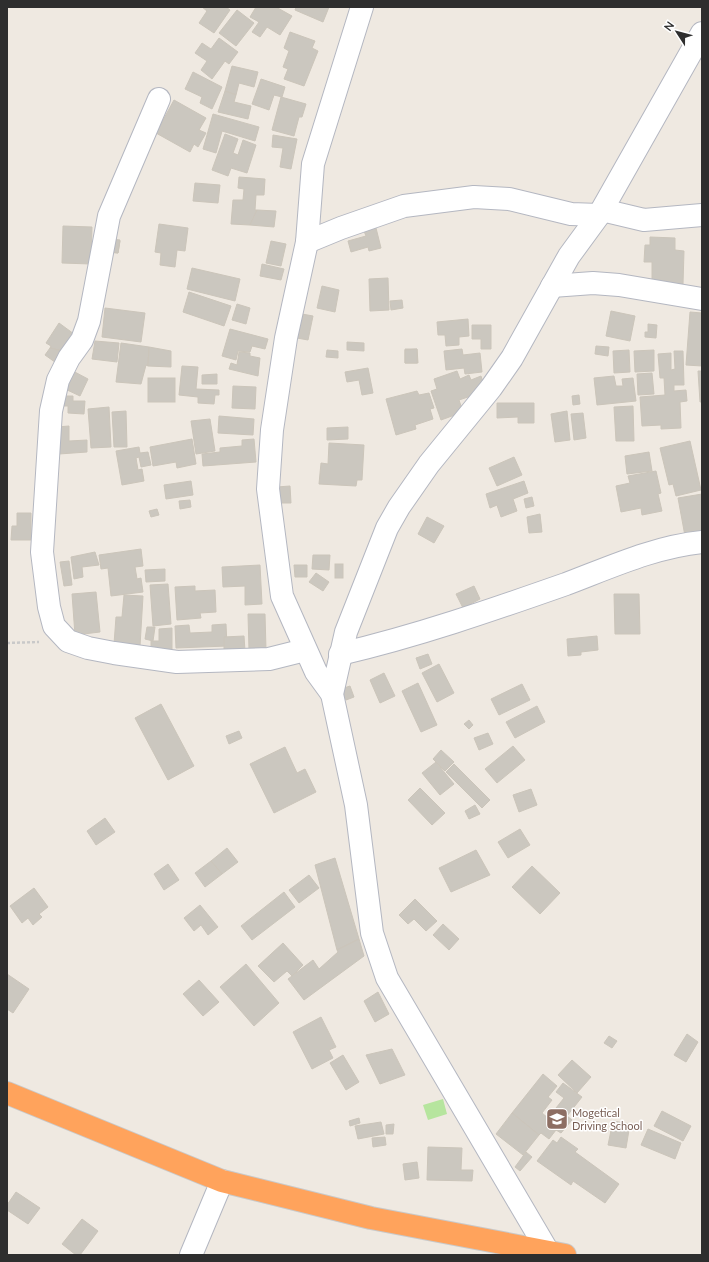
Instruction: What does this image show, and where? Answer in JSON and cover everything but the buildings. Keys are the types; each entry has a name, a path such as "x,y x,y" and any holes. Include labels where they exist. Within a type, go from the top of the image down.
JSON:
{"highway":[{"path":"7,1093 222,1181 370,1218 554,1254"}],"street":[{"path":"332,694 316,672 282,596 268,489 272,430 286,338 306,242 313,164 362,7"},
{"path":"554,1254 387,978 372,933 356,805 332,694 340,654 348,625 387,528 399,507 429,464 473,410 512,358 569,256 600,212 702,33"},
{"path":"159,98 109,216 89,321 82,340 69,358 58,380 51,411 44,493 42,552 49,607 54,626 68,641 88,648 177,662 269,659 305,650"},
{"path":"306,242 404,206 474,197 508,199 571,214 600,212 644,220 702,215"},
{"path":"552,286 593,283 619,284 702,299"},
{"path":"340,654 435,629 565,584 656,550 702,542"},
{"path":"191,1255 222,1181"}],"path":[{"path":"7,643 68,641"}],"green space":[{"path":"443,1099 447,1114 428,1120 423,1105"}],"place":[{"name":"Mogetical Driving School","path":"557,1119"}]}
